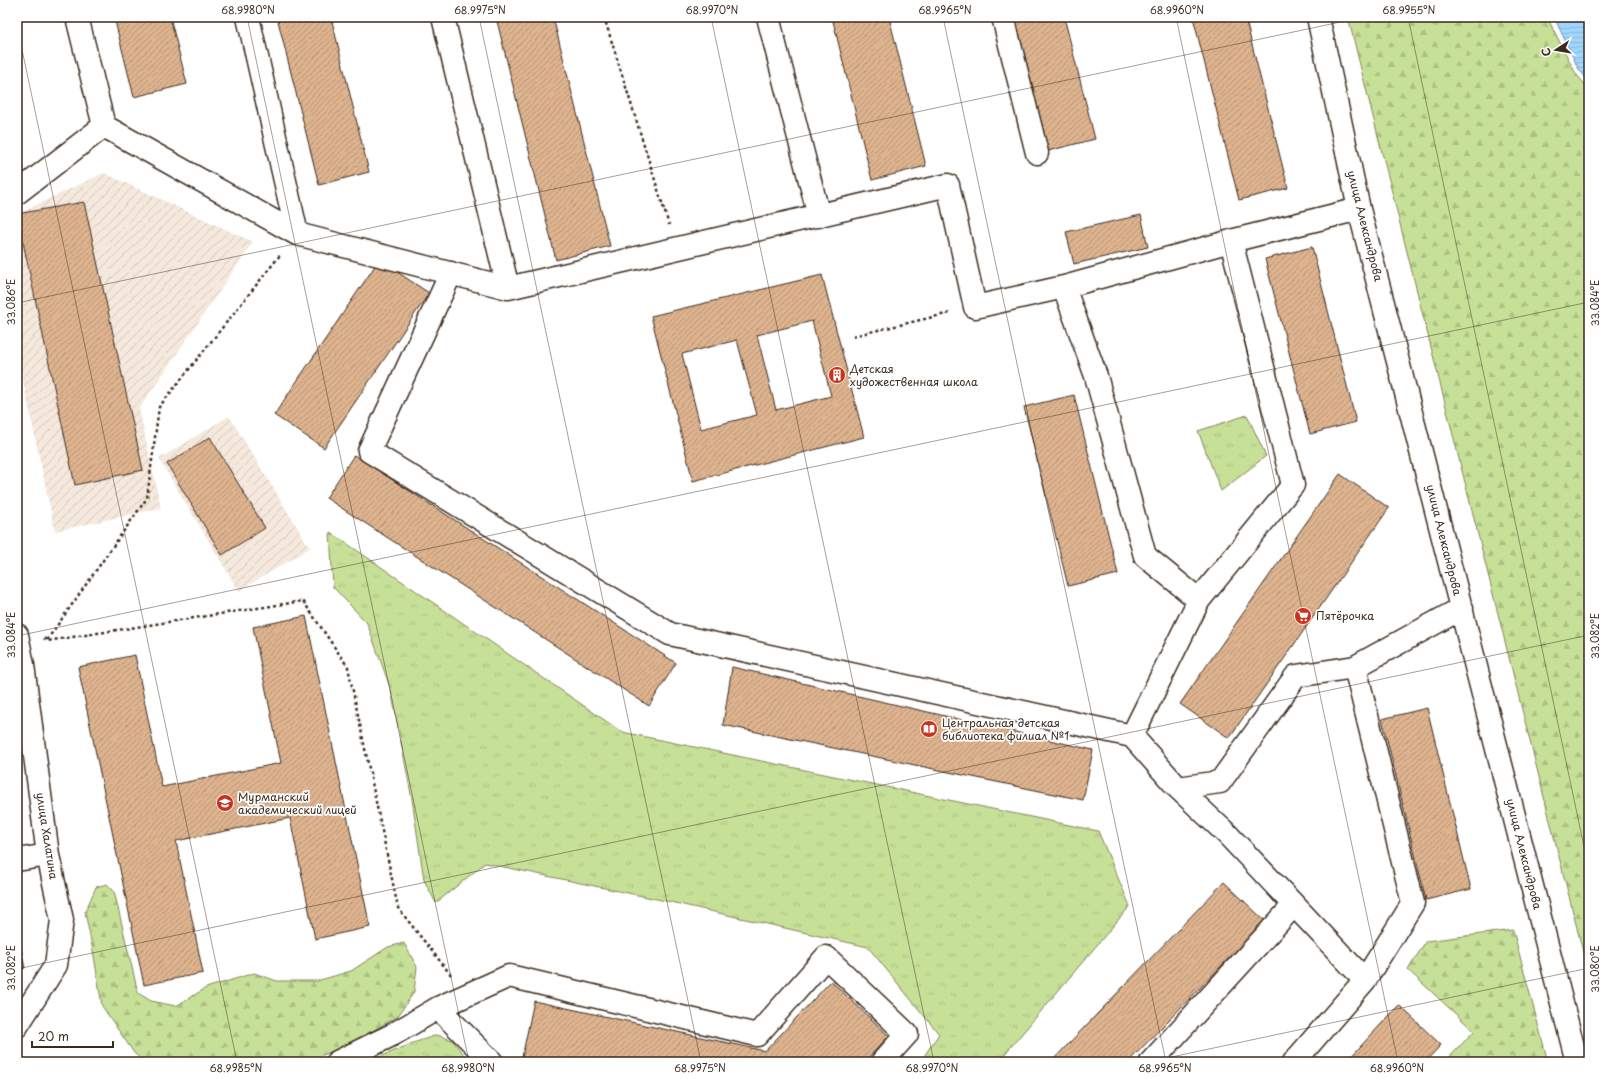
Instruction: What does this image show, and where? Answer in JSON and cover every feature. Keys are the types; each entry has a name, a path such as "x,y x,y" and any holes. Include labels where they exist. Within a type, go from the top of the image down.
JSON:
{"street":[{"path":"77,17 104,126 297,234 508,288 948,185 975,307 1064,287 1231,241 1360,210"},
{"path":"248,17 297,234"},
{"path":"443,17 508,288"},
{"path":"768,17 819,216"},
{"path":"1003,17 1037,153"},
{"name":"улица Александрова","path":"1318,17 1360,210 1577,1062"},
{"path":"17,193 104,126"},
{"path":"1132,736 1199,600 1293,485 1231,241"},
{"path":"451,273 369,451 670,634 1132,736 1178,788 1227,834 1365,980"},
{"path":"1064,287 1096,376 1145,556 1199,600"},
{"path":"1178,788 1220,782 1296,676 1355,667 1462,608"},
{"name":"улица Халатина","path":"17,635 23,665 48,855 62,920 56,965 17,1026"},
{"path":"1294,1062 1365,980 1413,903 1355,667"},
{"path":"17,860 48,855"},
{"path":"1151,1062 1294,904"},
{"path":"337,1062 392,1035 438,1008 510,976 757,1035 826,957 907,1034 882,1062"},
{"path":"438,1008 492,1062"}],"path":[{"path":"604,17 676,249"},
{"path":"47,641 147,498 159,407 297,234"},
{"path":"853,336 975,307"},
{"path":"41,636 47,641 302,600 348,668 398,908 467,995"}],"shaded area":[{"path":"104,173 253,242 139,409 161,508 55,531 17,352 17,214"},
{"path":"229,416 310,548 239,591 159,459"}],"green space":[{"path":"1348,17 1547,17 1576,74 1589,89 1589,976"},
{"path":"1247,415 1266,456 1221,491 1198,431"},
{"path":"330,532 622,732 1098,831 1130,906 998,1062 920,1062 939,1034 868,947 666,901 485,863 436,903 424,880 412,799 391,690 367,623 333,587"},
{"path":"107,884 114,891 138,993 151,1001 176,1006 206,988 254,973 277,981 317,981 351,971 388,947 404,943 417,967 414,992 398,1016 336,1050 304,1062 144,1062 134,1053 102,1006 85,912 96,887"},
{"path":"1513,930 1548,1062 1445,1062 1474,1031 1408,970 1426,941"},
{"path":"437,1035 452,1040 470,1062 368,1062 413,1043"}],"water":[{"path":"1554,17 1589,17 1589,82 1578,68"}],"building":[{"path":"114,17 170,17 187,84 134,97"},
{"path":"277,17 331,17 369,172 319,185"},
{"path":"496,17 553,17 610,246 556,260"},
{"path":"832,17 889,17 926,166 872,180"},
{"path":"1010,17 1064,17 1095,139 1044,152"},
{"path":"1193,17 1245,17 1288,188 1239,200"},
{"path":"84,202 143,470 75,485 17,214"},
{"path":"1141,215 1148,247 1074,264 1066,232"},
{"path":"1312,247 1356,422 1310,434 1265,259"},
{"path":"379,260 429,293 324,448 274,415"},
{"name":"Детская художественная школа","path":"822,275 864,437 693,481 651,316","holes":["812,321 831,396 776,410 757,335","737,340 757,415 701,429 682,354"]},
{"path":"1074,395 1118,574 1068,586 1024,407"},
{"path":"210,437 265,528 222,555 167,464"},
{"path":"354,455 676,663 649,706 326,498"},
{"path":"1340,474 1389,508 1229,738 1180,704"},
{"name":"Мурманский академический лицей","path":"306,616 370,927 315,939 290,818 176,841 203,973 144,985 78,667 135,655 162,787 281,763 253,627"},
{"path":"732,667 1093,750 1083,800 723,725"},
{"path":"1427,708 1471,889 1426,900 1382,719"},
{"path":"1224,882 1265,921 1128,1062 1051,1062"},
{"path":"17,929 25,968 17,970"},
{"path":"831,981 889,1036 864,1062 521,1062 534,1001 765,1051"},
{"path":"1399,1005 1441,1045 1425,1062 1346,1062"}],"place":[{"name":"Детская художественная школа","path":"837,375"},
{"name":"Пятёрочка","path":"1303,616"},
{"name":"Центральная детская библиотека филиал №1","path":"929,729"},
{"name":"Мурманский академический лицей","path":"225,803"}]}
